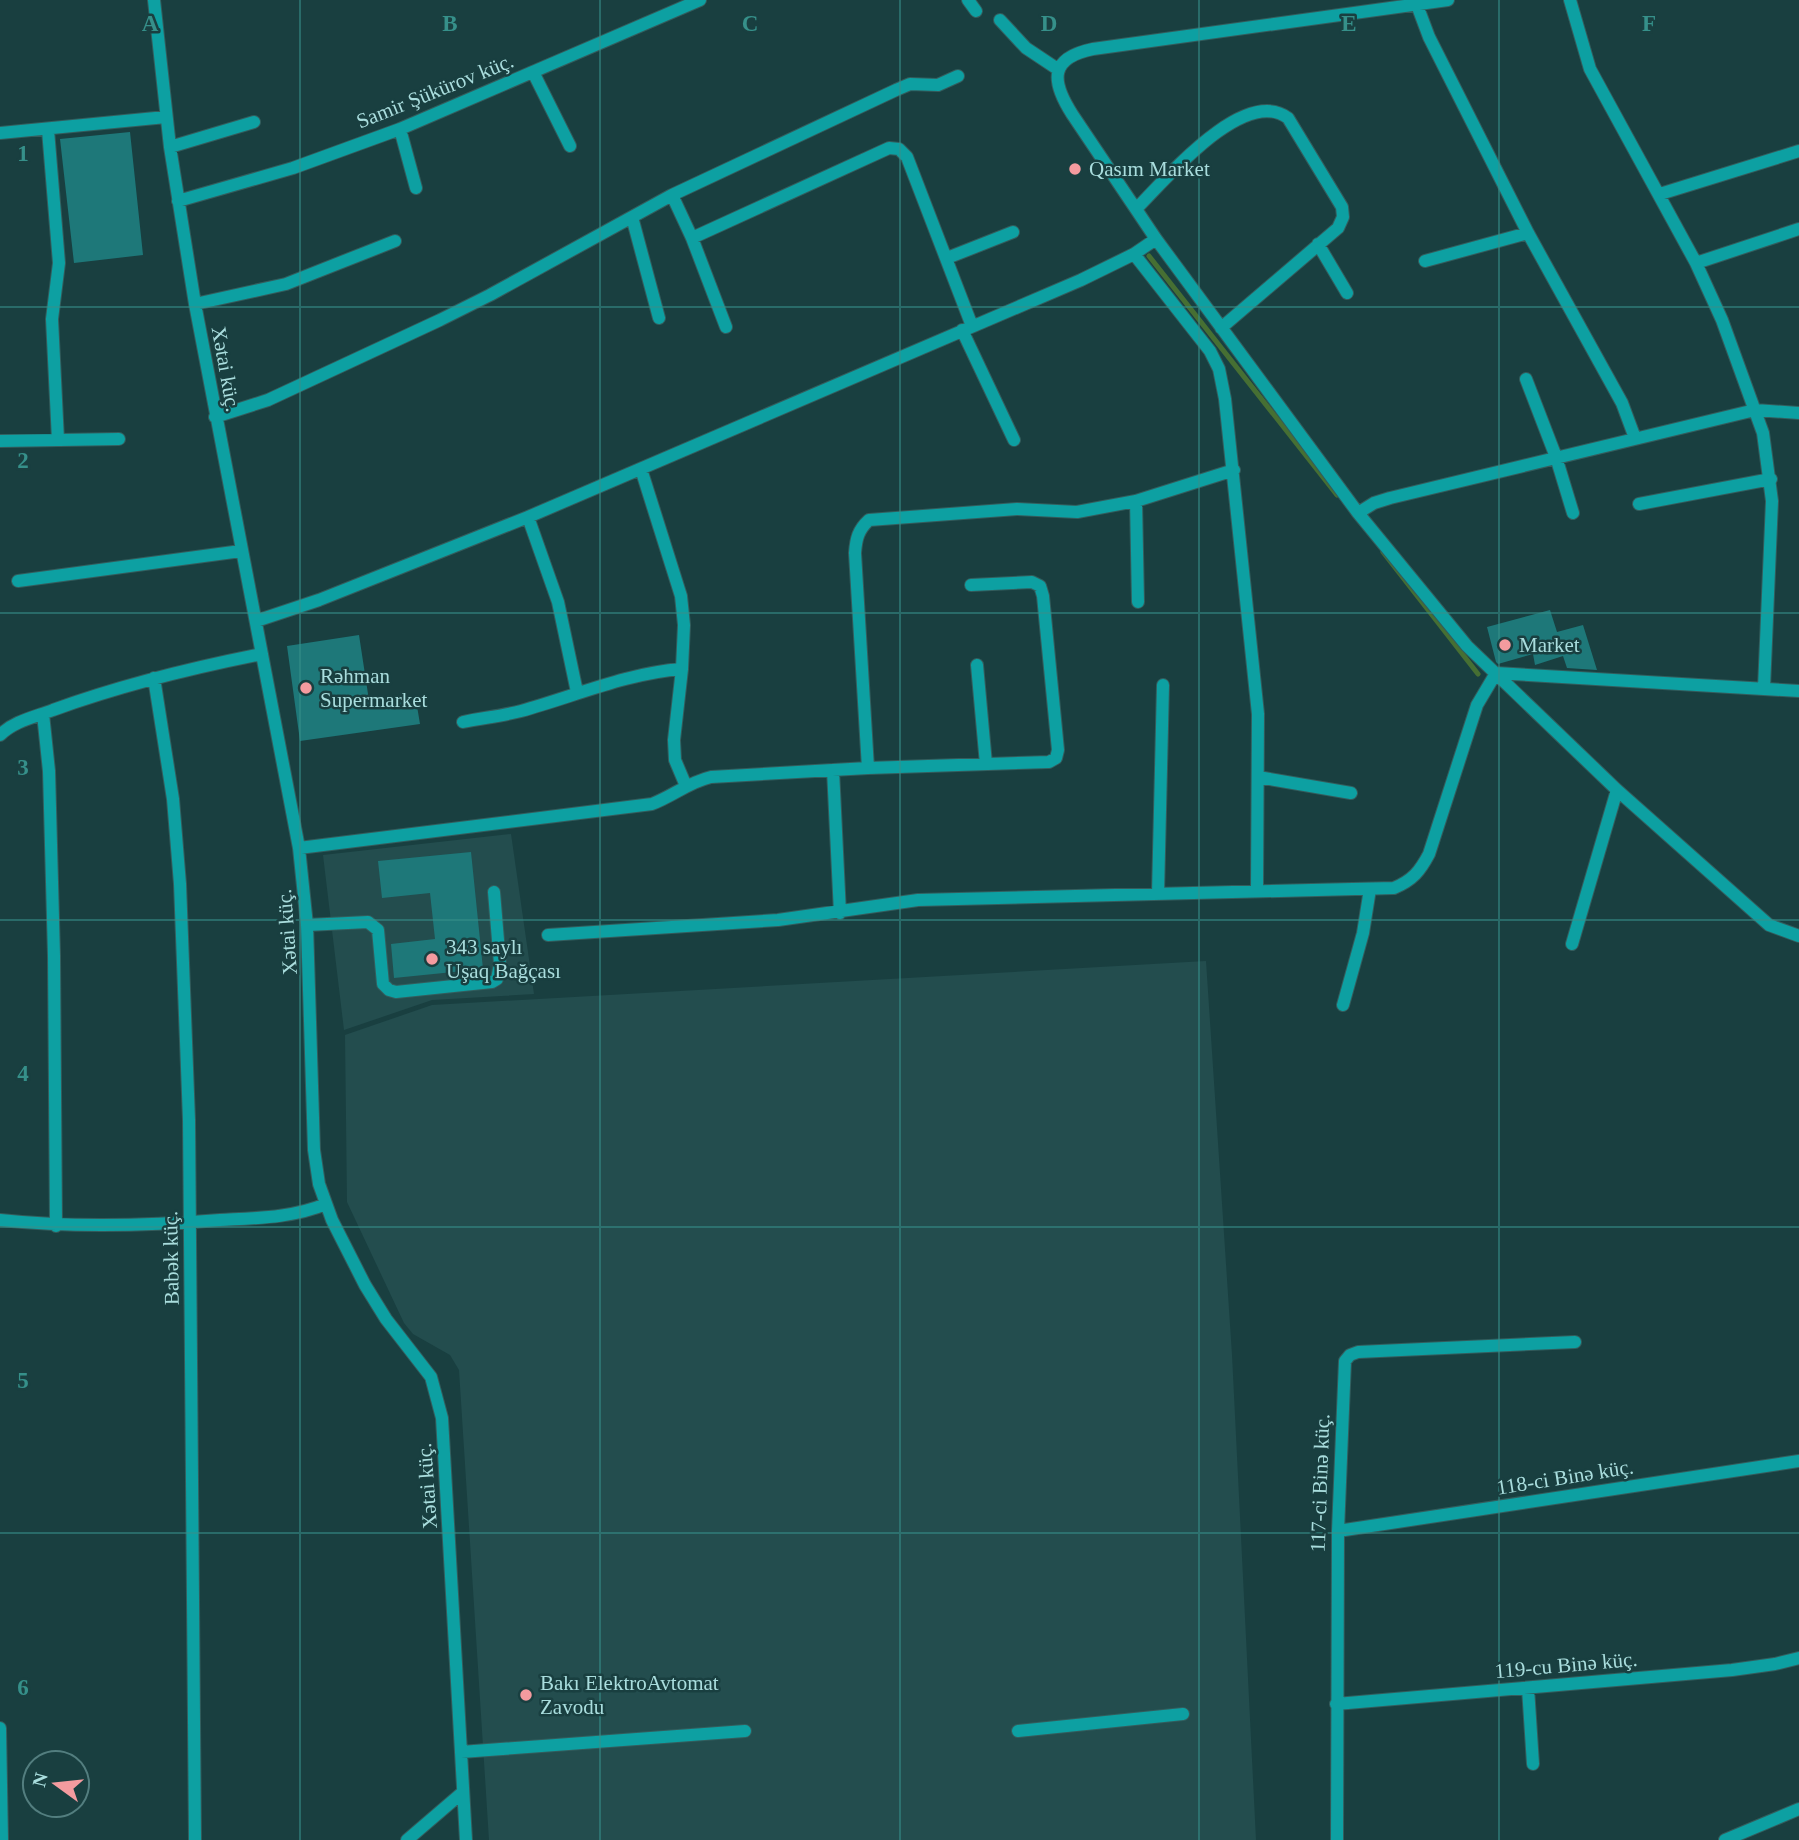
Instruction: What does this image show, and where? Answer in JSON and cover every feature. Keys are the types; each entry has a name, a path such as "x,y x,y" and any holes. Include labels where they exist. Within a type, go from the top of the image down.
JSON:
{"street":[{"name":"Xətai küç.","path":"154,0 170,147 195,304 299,848 307,925 314,1158 326,1204 346,1251 386,1319 431,1377 442,1418 466,1840"},
{"name":"Samir Şükürov küç.","path":"178,201 293,168 400,129 700,0"},
{"path":"1448,0 1077,52 1067,59 1059,70 1057,82 1060,95 1156,239 1358,513 1467,646 1617,790 1769,925 1799,936"},
{"path":"1570,0 1590,69 1696,263 1722,320 1763,433 1772,501 1763,688"},
{"path":"1417,5 1429,37 1528,233 1622,403 1635,438"},
{"path":"1000,20 1026,48 1059,70"},
{"path":"533,72 570,146"},
{"path":"215,417 268,400 440,320 672,195 910,84 938,85 958,76"},
{"path":"1137,208 1221,127 1243,116 1269,112 1282,113 1288,118 1342,207 1343,217 1338,228 1221,328"},
{"path":"0,133 166,117"},
{"path":"170,147 254,122"},
{"path":"400,129 416,188"},
{"path":"48,130 59,263 51,319 58,440"},
{"path":"692,238 888,148 899,149 907,157 947,258 967,328 1014,440"},
{"path":"1660,194 1799,151"},
{"path":"672,195 692,238 726,327"},
{"path":"632,217 659,317"},
{"path":"1696,263 1799,229"},
{"path":"947,258 1013,232"},
{"path":"1425,261 1528,233"},
{"path":"256,621 319,600 641,469 1081,280 1134,254 1156,239"},
{"path":"195,304 285,284 395,241"},
{"path":"1318,244 1347,293"},
{"path":"1134,254 1210,351 1225,399 1258,714 1257,890"},
{"path":"1526,379 1556,457 1573,513"},
{"path":"1358,513 1374,503 1390,498 1755,410 1799,413"},
{"path":"0,441 119,439"},
{"path":"641,469 681,596 684,625 682,669 674,740 675,760 686,786"},
{"path":"868,768 855,553 856,537 869,520 881,517 1017,509 1064,513 1136,501 1234,470"},
{"path":"1639,504 1771,479"},
{"path":"1136,501 1138,602"},
{"path":"527,517 558,602 577,692"},
{"path":"18,580 241,551"},
{"path":"299,848 652,804 670,797 686,786 711,777 1049,762 1056,758 1058,750 1040,586 1032,582 971,585"},
{"path":"2,730 98,694 154,678 262,654"},
{"path":"977,665 986,764"},
{"path":"463,722 521,710 654,672 682,669"},
{"path":"1496,673 1799,691"},
{"path":"548,935 779,920 918,900 1394,888 1409,881 1419,872 1429,854 1477,705 1496,673"},
{"name":"Babək küç.","path":"154,678 173,799 180,884 190,1223 195,1840"},
{"path":"1158,894 1163,685"},
{"path":"43,714 49,771 54,956 55,1226"},
{"path":"833,770 840,912"},
{"path":"1258,777 1351,793"},
{"path":"1573,944 1617,790"},
{"path":"1343,1005 1363,933 1370,889"},
{"path":"307,925 368,922 374,925 378,930 383,984 389,990 396,992 492,982 497,979 500,964 494,892"},
{"path":"0,1220 55,1226 108,1227 190,1223 300,1213 326,1204"},
{"name":"117-ci Binə küç.","path":"1337,1840 1338,1531 1345,1362 1350,1355 1358,1352 1575,1342"},
{"name":"118-ci Binə küç.","path":"1338,1531 1799,1461"},
{"name":"119-cu Binə küç.","path":"1336,1704 1732,1670 1799,1658"},
{"path":"1528,1688 1533,1764"},
{"path":"1018,1731 1183,1714"},
{"path":"0,1728 2,1840"},
{"path":"461,1752 745,1731"},
{"path":"407,1840 463,1791"},
{"path":"1725,1840 1799,1809"}],"shaded area":[{"name":"343 saylı Uşaq Bağçası","path":"511,834 534,994 432,1000 344,1030 323,855"},
{"path":"1206,961 1232,1355 1256,1840 489,1840 459,1370 450,1355 413,1334 404,1323 347,1202 345,1035 432,1005"}],"building":[{"path":"130,132 143,255 74,263 60,139"},
{"path":"1550,610 1557,632 1583,625 1597,670 1567,668 1563,656 1535,665 1533,654 1498,664 1496,662 1487,627"},
{"path":"359,635 370,707 416,700 420,724 300,741 287,646"},
{"path":"471,852 483,969 394,978 391,944 435,939 430,893 382,898 378,861"}],"waterway":[{"path":"1149,256 1337,495"},
{"path":"1383,552 1478,674"}],"place":[{"name":"Qasım Market","path":"1075,169"},
{"name":"Market","path":"1505,645"},
{"name":"Rəhman Supermarket","path":"306,688"},
{"name":"343 saylı Uşaq Bağçası","path":"432,959"},
{"name":"Bakı ElektroAvtomat Zavodu","path":"526,1695"}]}
